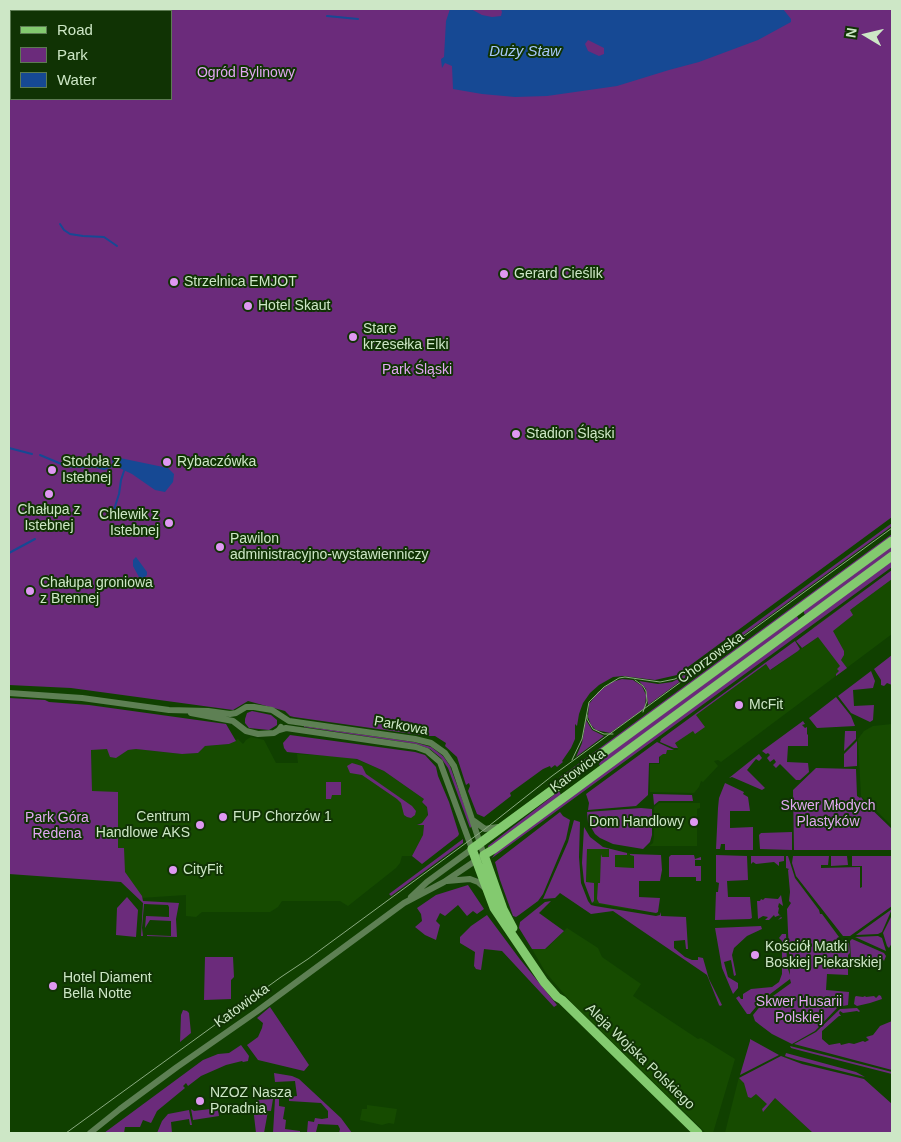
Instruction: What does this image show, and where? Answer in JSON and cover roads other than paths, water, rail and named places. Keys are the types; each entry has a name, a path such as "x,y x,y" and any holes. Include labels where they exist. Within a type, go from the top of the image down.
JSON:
{"main road":[{"name":"Chorzowska","path":"545,796 892,541"},
{"name":"Chorzowska","path":"637,744 892,556"},
{"path":"798,611 805,621"},
{"name":"Katowicka","path":"484,855 637,744"},
{"path":"588,764 596,774"},
{"name":"Katowicka","path":"472,849 545,796"},
{"name":"Aleja Wojska Polskiego","path":"472,849 486,889 499,918 544,982 562,1000"},
{"name":"Aleja Wojska Polskiego","path":"484,855 510,924 562,1000 698,1133"}],"street":[{"path":"9,693 82,698 176,710 233,721 248,732 258,734 273,733 280,730 283,723 283,718 269,709 254,707 246,707 232,714 176,710"},
{"path":"241,728 241,719 246,707"},
{"name":"Parkowa","path":"283,718 289,721 415,739 431,743 445,753 453,764 481,844"},
{"name":"Parkowa","path":"280,730 286,728 416,747 428,751 436,757 443,767 472,849"},
{"path":"473,819 480,826 488,830 507,825"},
{"name":"Aleja Wojska Polskiego","path":"481,844 484,855"},
{"name":"Katowicka","path":"90,1133 114,1113 408,900 428,882 472,849"},
{"name":"Katowicka","path":"408,900 444,882 484,855"},
{"path":"444,882 470,879 478,882 486,889"}],"water":[{"name":"Duży Staw","path":"450,9 471,9 482,15 492,17 501,16 501,9 783,9 791,19 791,22 758,40 699,62 617,86 547,96 515,97 453,89 452,66 445,63 442,68 441,59 444,57 446,21","holes":["588,40 604,48 604,54 599,56 588,51 585,44"]},
{"path":"115,457 168,468 174,474 173,482 165,492 155,490 132,474 113,465 112,460"},
{"path":"136,557 147,572 143,579 140,579 133,566 133,560"}],"waterway":[{"path":"327,16 358,19"},
{"path":"60,224 70,234 104,237 117,246"},
{"path":"9,448 32,454"},
{"path":"40,455 66,466 104,469 115,465"},
{"path":"112,516 124,471"},
{"path":"9,553 35,539"}],"tram line":[{"path":"66,1133 308,959 485,829 552,776 892,528"},
{"path":"572,760 582,739 589,702 604,687 619,678 625,677 660,682 675,679 684,674"},
{"path":"635,680 646,691 647,701 643,712"},
{"path":"587,715 587,719 593,729 604,734 613,734"}],"place":[{"name":"Gerard Cieślik","path":"504,274"},
{"name":"Strzelnica EMJOT","path":"174,282"},
{"name":"Hotel Skaut","path":"248,306"},
{"name":"Stare krzesełka Elki","path":"353,337"},
{"name":"Stadion Śląski","path":"516,434"},
{"name":"Rybaczówka","path":"167,462"},
{"name":"Stodoła z Istebnej","path":"52,470"},
{"name":"Chałupa z Istebnej","path":"49,494"},
{"name":"Chlewik z Istebnej","path":"169,523"},
{"name":"Pawilon administracyjno-wystawienniczy","path":"220,547"},
{"name":"Chałupa groniowa z Brennej","path":"30,591"},
{"name":"McFit","path":"739,705"},
{"name":"FUP Chorzów 1","path":"223,817"},
{"name":"Dom Handlowy","path":"694,822"},
{"name":"Centrum Handlowe AKS","path":"200,825"},
{"name":"CityFit","path":"173,870"},
{"name":"Kościół Matki Boskiej Piekarskiej","path":"755,955"},
{"name":"Hotel Diament Bella Notte","path":"53,986"},
{"name":"NZOZ Nasza Poradnia","path":"200,1101"}],"park label":[{"name":"Ogród Bylinowy","path":"246,73"},
{"name":"Park Śląski","path":"417,370"},
{"name":"Skwer Młodych Plastyków","path":"828,814"},
{"name":"Park Góra Redena","path":"57,826"},
{"name":"Skwer Husarii Polskiej","path":"799,1010"}]}
